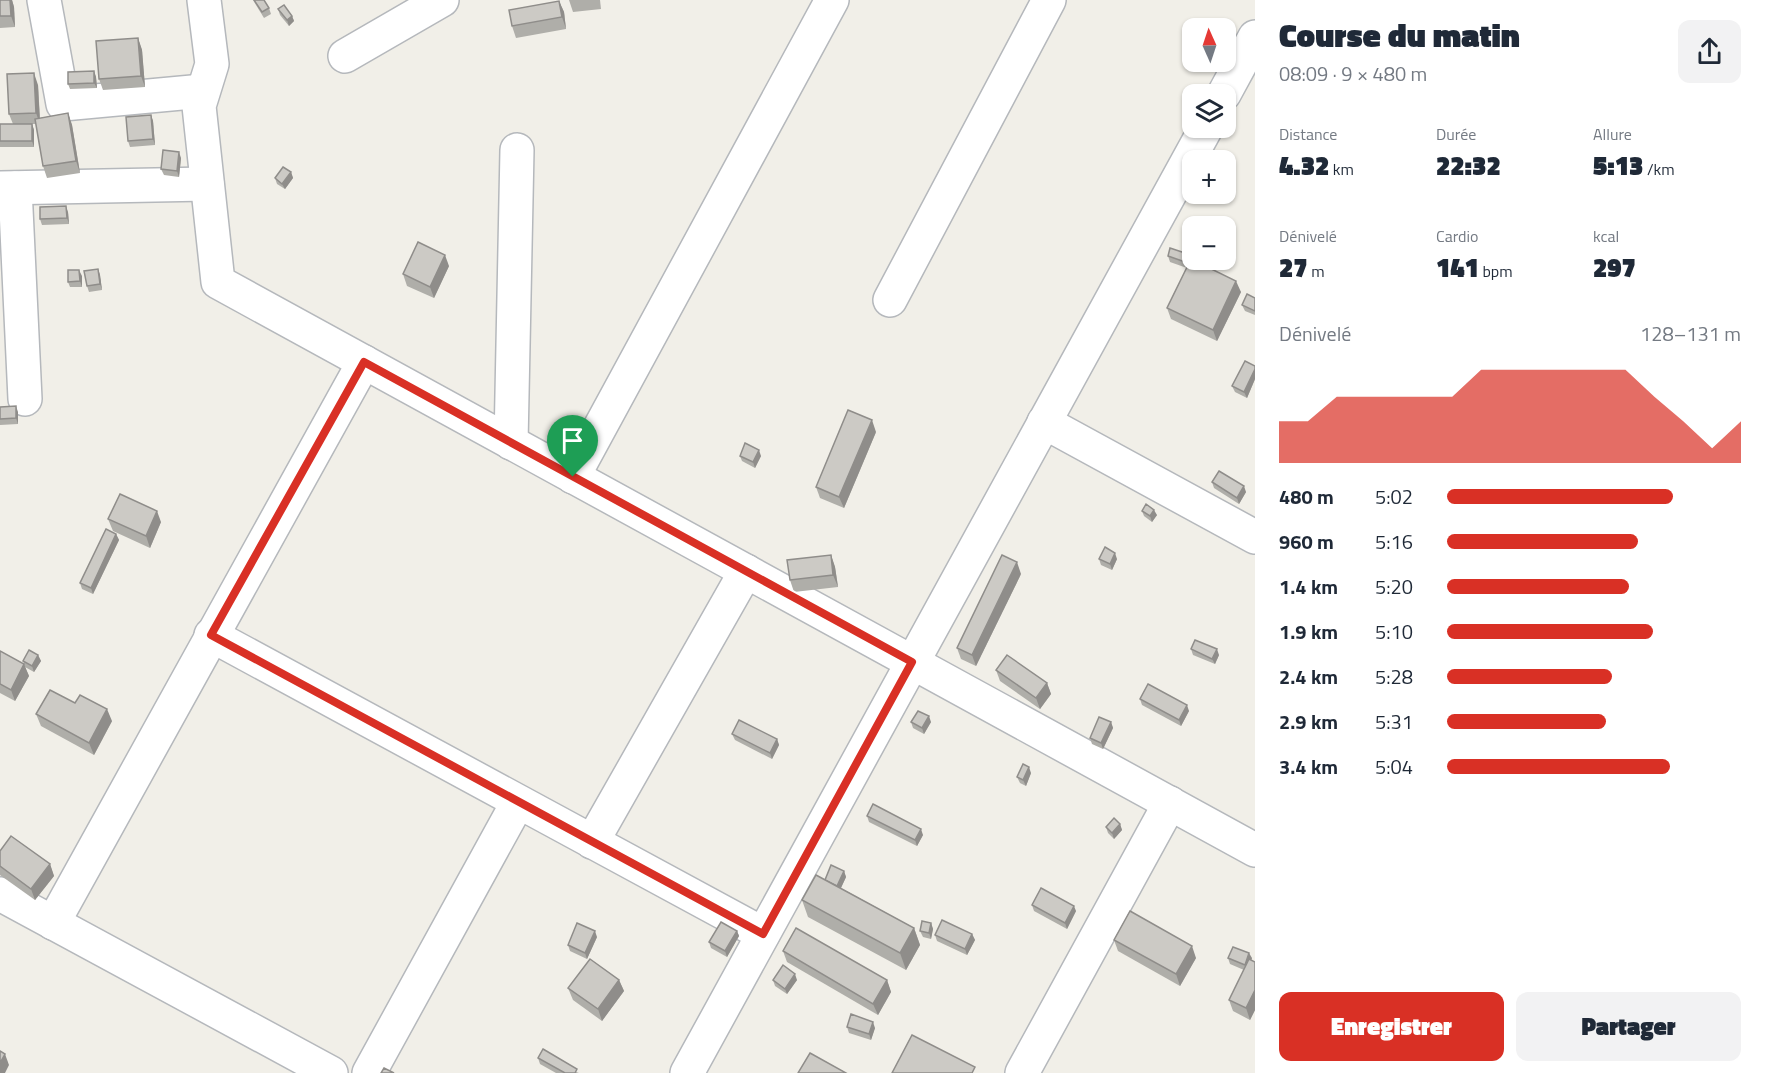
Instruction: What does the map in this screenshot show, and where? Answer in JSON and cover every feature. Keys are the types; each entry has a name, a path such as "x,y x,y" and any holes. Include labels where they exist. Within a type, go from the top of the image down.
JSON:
{"street":[{"path":"44,0 63,104 203,91"},
{"path":"204,0 212,64 199,106 218,282 1255,850"},
{"path":"345,56 442,0"},
{"path":"573,477 832,0"},
{"path":"890,300 1050,0"},
{"path":"1229,84 1255,37"},
{"path":"687,1073 1201,138"},
{"path":"511,443 517,150"},
{"path":"25,399 8,188 207,184"},
{"path":"53,922 364,362"},
{"path":"1044,423 1255,537"},
{"path":"592,842 746,571"},
{"path":"211,635 763,934"},
{"path":"369,1073 518,802"},
{"path":"1028,1071 1170,803"},
{"path":"0,894 331,1073"}],"building":[{"path":"0,0 10,0 11,16 0,16"},
{"path":"254,0 264,0 269,8 262,12"},
{"path":"559,1 562,17 512,26 509,10"},
{"path":"284,5 292,16 287,20 278,9"},
{"path":"138,38 141,76 99,79 96,41"},
{"path":"94,71 94,83 68,84 68,72"},
{"path":"34,73 36,113 9,114 7,74"},
{"path":"68,113 76,161 43,166 35,119"},
{"path":"151,115 153,139 128,141 126,117"},
{"path":"0,124 32,124 32,141 0,141"},
{"path":"163,150 179,152 177,171 161,169"},
{"path":"283,167 291,172 282,184 275,178"},
{"path":"66,206 67,218 40,219 40,207"},
{"path":"418,242 445,255 430,287 403,274"},
{"path":"1170,248 1182,252 1182,261 1168,256"},
{"path":"98,269 100,284 87,286 84,271"},
{"path":"68,270 79,270 80,281 68,282"},
{"path":"1186,270 1214,270 1236,281 1213,330 1167,308"},
{"path":"1247,294 1255,298 1255,311 1242,305"},
{"path":"1245,361 1255,366 1255,369 1244,392 1232,386"},
{"path":"16,406 16,418 0,419 0,407"},
{"path":"848,410 872,420 839,497 816,487"},
{"path":"745,443 759,450 753,462 740,456"},
{"path":"1219,471 1244,486 1237,498 1212,482"},
{"path":"120,494 157,511 146,536 108,519"},
{"path":"1146,504 1154,510 1150,516 1142,511"},
{"path":"106,529 116,534 91,588 80,583"},
{"path":"1105,547 1115,553 1110,564 1099,559"},
{"path":"831,555 833,575 790,580 787,560"},
{"path":"1002,555 1017,562 972,655 957,648"},
{"path":"1195,640 1217,649 1212,659 1191,649"},
{"path":"29,650 38,655 32,666 23,661"},
{"path":"0,651 24,664 11,690 0,684"},
{"path":"1007,655 1047,683 1036,698 996,670"},
{"path":"1148,684 1187,705 1179,720 1140,699"},
{"path":"50,690 75,703 80,695 107,709 89,743 36,714"},
{"path":"918,711 929,716 922,728 911,722"},
{"path":"1099,717 1111,722 1101,743 1090,738"},
{"path":"739,720 777,739 770,753 732,734"},
{"path":"1023,764 1029,767 1023,780 1017,777"},
{"path":"873,804 921,829 915,840 867,816"},
{"path":"1114,818 1120,824 1112,833 1106,827"},
{"path":"11,836 50,864 31,889 0,866 0,851"},
{"path":"831,865 844,871 837,886 825,880"},
{"path":"816,875 914,928 900,953 802,900"},
{"path":"1041,888 1074,906 1065,923 1032,905"},
{"path":"1130,911 1192,946 1176,974 1114,940"},
{"path":"942,920 972,934 965,949 935,935"},
{"path":"922,921 931,923 929,933 920,931"},
{"path":"721,922 737,931 725,951 709,942"},
{"path":"577,923 595,931 585,953 568,945"},
{"path":"796,928 887,980 873,1004 783,951"},
{"path":"1233,947 1249,953 1245,965 1228,958"},
{"path":"590,959 619,980 598,1009 568,988"},
{"path":"1249,959 1255,962 1255,990 1246,1008 1229,1000"},
{"path":"783,965 795,974 785,989 773,980"},
{"path":"851,1014 873,1022 869,1034 847,1027"},
{"path":"912,1035 975,1067 972,1073 892,1073"},
{"path":"543,1049 577,1069 575,1073 565,1073 538,1058"},
{"path":"0,1051 5,1054 0,1063"},
{"path":"810,1053 846,1073 798,1073"},
{"path":"384,1068 394,1073 381,1073"}],"route":[{"path":"364,362 573,477 912,662 763,934 211,635 364,362"}]}
